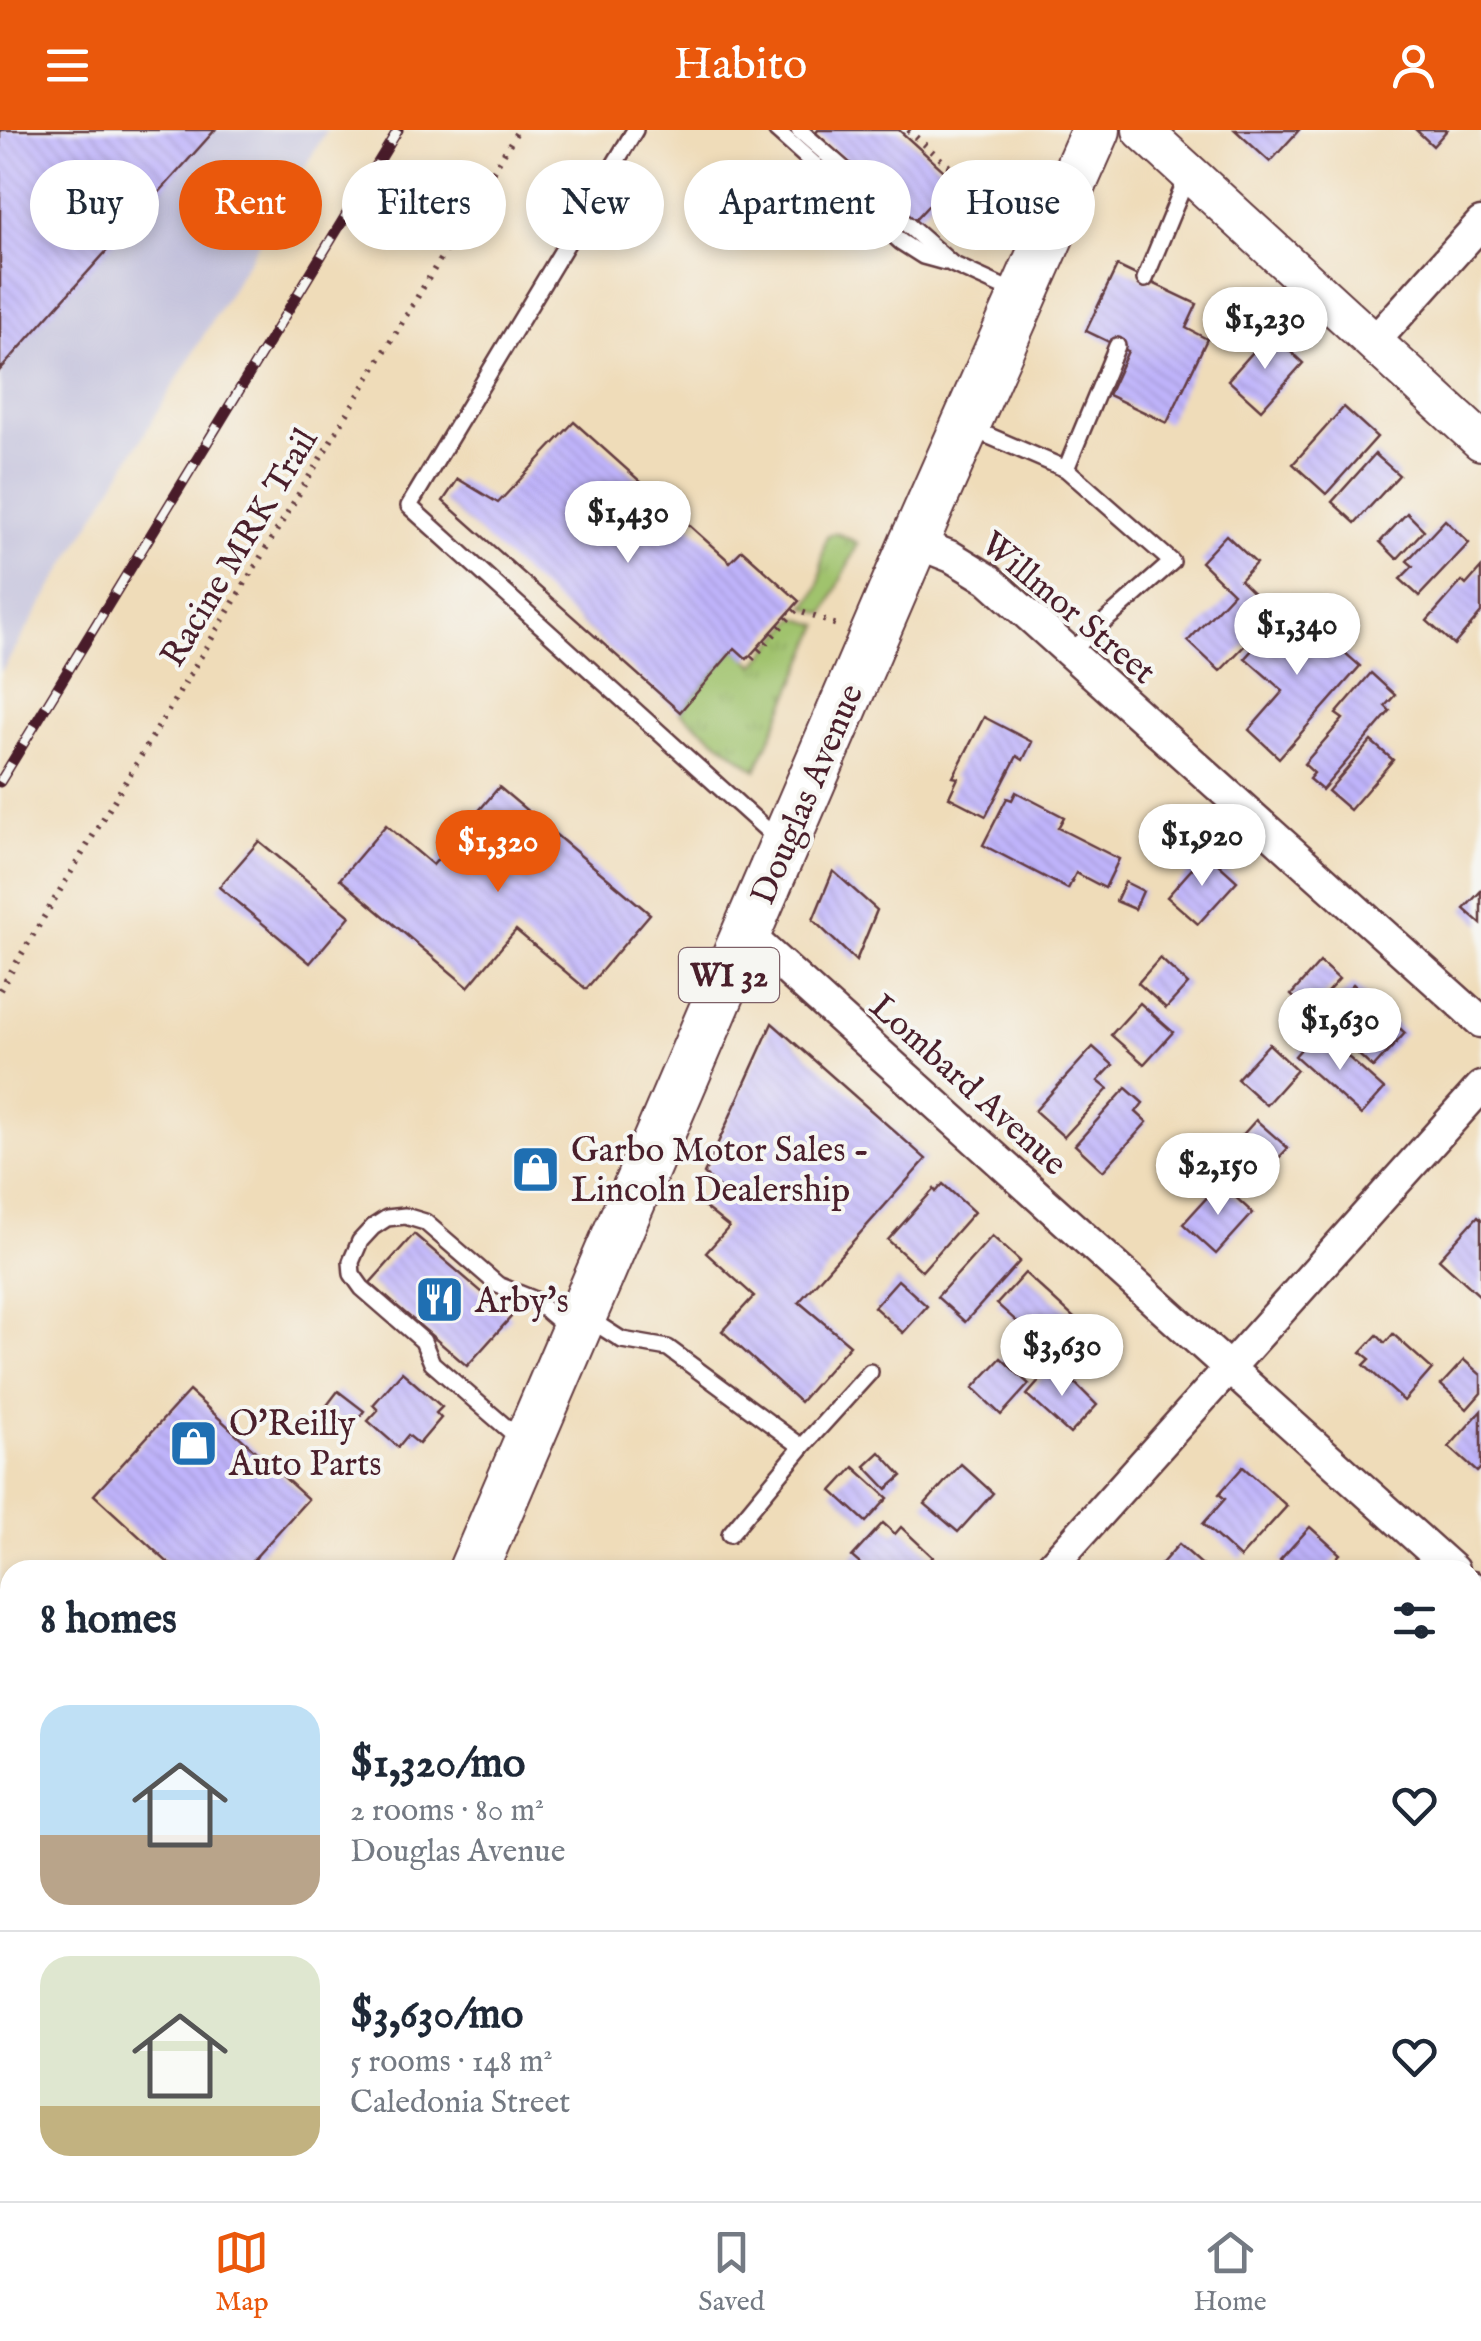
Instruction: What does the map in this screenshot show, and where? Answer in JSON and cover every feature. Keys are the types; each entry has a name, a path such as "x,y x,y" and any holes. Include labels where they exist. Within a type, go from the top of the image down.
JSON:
{"main road":[{"name":"Douglas Avenue","path":"477,1560 914,542 1096,130"}],"street":[{"path":"1142,130 1481,441"},
{"path":"1373,344 1481,223"},
{"name":"Willmor Street","path":"914,542 952,556 988,578 1481,1022"},
{"name":"Lombard Avenue","path":"747,934 1442,1560"},
{"path":"1057,1560 1481,1087"}],"lane":[{"path":"635,130 410,506 784,845"},
{"path":"776,130 901,242 923,256 952,264 1022,295"},
{"path":"799,130 952,264"},
{"path":"1145,279 1189,173"},
{"path":"1066,469 1117,346"},
{"path":"965,426 1066,469 1172,562 1070,652"},
{"path":"527,1445 432,1363 423,1341 362,1288 352,1274 351,1262 360,1241 373,1227 388,1218 405,1216 425,1222 498,1285 579,1325 622,1340 668,1348 802,1447"},
{"path":"730,1534 870,1372"}],"path":[{"name":"Racine MRK Trail","path":"0,990 518,130"},
{"path":"908,130 942,160"},
{"path":"918,235 931,221"},
{"path":"752,659 796,610 873,637"},
{"path":"255,1558 259,1560"}],"shaded area":[{"path":"0,130 327,130 309,160 179,160 179,250 255,250 0,674"}],"green space":[{"path":"836,533 858,543 825,614 805,607 818,588 827,536"},
{"path":"796,618 820,625 756,770 680,712 735,648 755,665"}],"building":[{"path":"0,130 215,130 188,160 179,160 179,170 159,193 159,160 30,160 30,250 108,250 0,370"},
{"path":"899,130 932,160 931,203 914,221 911,218 911,160 846,160 816,133"},
{"path":"1235,130 1299,130 1270,162"},
{"path":"1416,130 1447,130 1433,146"},
{"path":"1117,266 1197,304 1186,328 1207,339 1167,423 1108,395 1128,351 1086,331"},
{"path":"1270,333 1303,363 1261,410 1228,380"},
{"path":"1344,407 1377,437 1326,494 1293,464"},
{"path":"574,422 730,562 742,550 799,601 747,659 735,648 680,712 443,501 458,479 498,503"},
{"path":"1375,454 1399,475 1355,523 1332,502"},
{"path":"1407,513 1424,530 1397,559 1380,542"},
{"path":"1445,520 1469,543 1419,596 1400,579 1413,566 1407,561"},
{"path":"1226,535 1256,563 1240,580 1275,614 1220,671 1188,641 1233,593 1201,562"},
{"path":"1481,568 1481,613 1454,645 1427,621 1462,581 1466,585"},
{"path":"1292,606 1360,666 1279,758 1249,730 1283,691 1245,658"},
{"path":"1371,673 1395,695 1385,706 1390,711 1322,790 1309,779 1314,773 1304,764 1343,719 1336,714"},
{"path":"984,717 1032,742 1023,760 1017,756 986,816 949,797 958,778 953,777"},
{"path":"1371,741 1393,760 1350,810 1328,791"},
{"path":"499,787 650,914 586,989 516,930 468,987 340,879 386,825 433,865"},
{"path":"1016,792 1064,817 1058,828 1119,859 1105,888 1076,873 1068,889 983,845 1007,798 1012,800"},
{"path":"259,841 350,916 310,963 219,887"},
{"path":"1206,853 1237,881 1198,924 1167,897"},
{"path":"833,871 877,910 856,961 813,920"},
{"path":"1125,882 1143,891 1135,909 1116,901"},
{"path":"1481,891 1481,924 1464,909"},
{"path":"1160,958 1188,984 1166,1008 1138,983"},
{"path":"1320,962 1339,979 1309,1012 1291,995"},
{"path":"1353,984 1405,1033 1373,1068 1320,1019"},
{"path":"1140,1003 1173,1032 1144,1064 1111,1035"},
{"path":"772,1023 926,1159 799,1302 850,1345 800,1402 722,1331 754,1296 706,1253 729,1227 703,1206 719,1188 704,1174"},
{"path":"1318,1030 1384,1089 1361,1115 1295,1056"},
{"path":"1269,1044 1297,1070 1266,1105 1237,1079"},
{"path":"1093,1047 1113,1065 1098,1081 1108,1089 1064,1137 1035,1111"},
{"path":"1126,1088 1143,1103 1136,1112 1147,1122 1103,1171 1075,1145"},
{"path":"1256,1120 1288,1148 1261,1177 1230,1149"},
{"path":"1220,1183 1253,1213 1216,1254 1183,1224"},
{"path":"943,1184 974,1212 922,1271 888,1240"},
{"path":"1478,1216 1481,1219 1481,1297 1439,1259"},
{"name":"Arby's","path":"414,1234 511,1317 467,1366 370,1283"},
{"path":"992,1236 1020,1261 965,1322 937,1297"},
{"path":"1025,1273 1096,1338 1072,1365 997,1304"},
{"path":"898,1280 927,1306 903,1333 874,1307"},
{"path":"1393,1334 1432,1369 1404,1401 1364,1365 1370,1359 1361,1352 1377,1335 1385,1343"},
{"path":"1001,1358 1029,1384 1001,1415 973,1388"},
{"path":"1464,1360 1481,1375 1481,1393 1467,1409 1441,1385"},
{"path":"1055,1363 1097,1405 1070,1434 1027,1395"},
{"path":"402,1372 442,1407 436,1413 441,1418 419,1444 408,1435 398,1447 368,1421 378,1410 373,1405"},
{"name":"O'Reilly Auto Parts","path":"189,1391 308,1499 253,1560 165,1560 94,1495"},
{"path":"338,1391 364,1411 351,1428 325,1408"},
{"path":"1481,1411 1481,1468 1477,1472 1449,1447"},
{"path":"880,1452 902,1476 887,1489 865,1466"},
{"path":"961,1464 993,1493 958,1532 925,1504"},
{"path":"854,1467 888,1498 866,1522 832,1491"},
{"path":"1243,1467 1287,1506 1240,1558 1203,1524 1225,1499 1219,1494"},
{"path":"883,1523 895,1534 901,1527 933,1557 855,1560 852,1557"},
{"path":"1310,1527 1340,1554 1334,1560 1280,1560"},
{"path":"1179,1544 1197,1560 1165,1560"}],"railway":[{"path":"0,782 398,130"}],"place":[{"name":"Garbo Motor Sales - Lincoln Dealership","path":"536,1169"},
{"name":"Arby's","path":"440,1300"},
{"name":"O'Reilly Auto Parts","path":"194,1443"}]}
